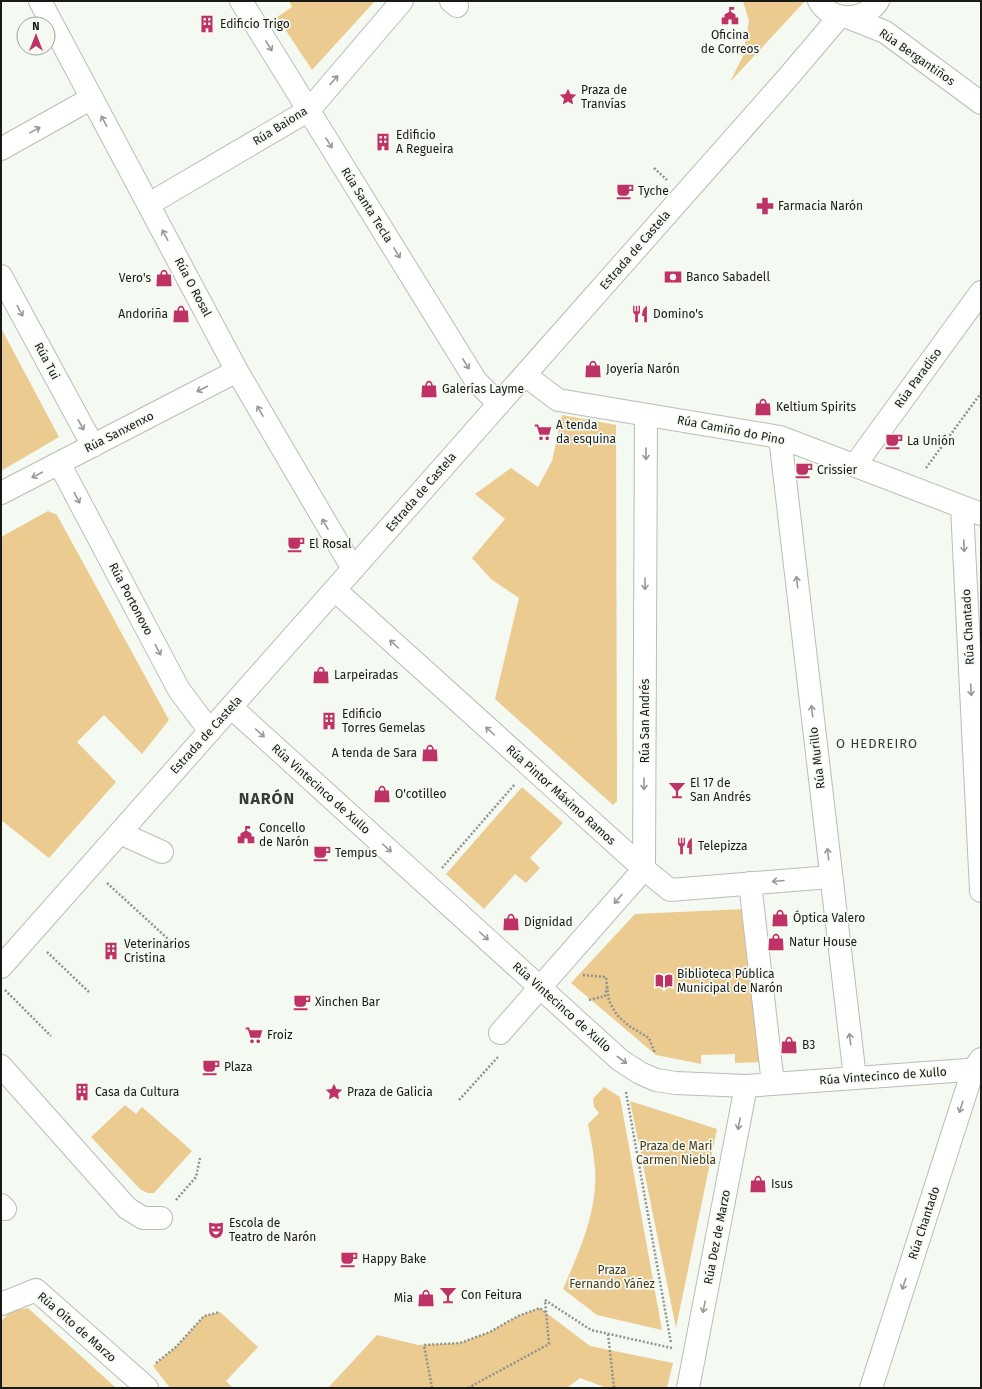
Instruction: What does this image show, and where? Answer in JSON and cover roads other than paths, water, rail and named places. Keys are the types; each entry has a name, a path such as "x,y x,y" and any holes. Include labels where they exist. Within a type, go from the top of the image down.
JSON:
{"street":[{"name":"Rúa O Rosal","path":"40,1 237,371 353,569"},
{"name":"Rúa Santa Tecla","path":"242,1 476,381 499,404"},
{"name":"Rúa Baiona","path":"149,204 309,110 402,1"},
{"name":"Rúa Bergantiños","path":"819,1 830,12 885,32 981,103"},
{"path":"845,17 860,16 880,2"},
{"name":"Estrada de Castela","path":"1,967 790,76 845,17"},
{"path":"1,149 92,98"},
{"name":"Rúa Tui","path":"1,276 93,446"},
{"name":"Rúa Paradiso","path":"855,465 981,292"},
{"name":"Rúa Sanxenxo","path":"1,494 237,371"},
{"name":"Rúa Camiño do Pino","path":"525,375 558,400 780,437 971,511"},
{"name":"Rúa San Andrés","path":"644,869 646,415"},
{"name":"Rúa Murillo","path":"780,437 830,877 855,1078"},
{"name":"Rúa Portonovo","path":"59,463 179,690 210,731"},
{"name":"Rúa Chantado","path":"971,511 981,891"},
{"name":"Rúa Pintor Máximo Ramos","path":"335,590 644,869 670,890 830,877"},
{"name":"Rúa Vintecinco de Xullo","path":"231,707 620,1060 640,1073 656,1080 746,1086 855,1078 978,1066"},
{"path":"120,833 162,852"},
{"path":"500,1033 644,869"},
{"path":"750,883 773,1084"},
{"path":"1,1066 127,1208 143,1218 161,1218"},
{"name":"Rúa Chantado","path":"871,1388 978,1066"},
{"name":"Rúa Dez de Marzo","path":"688,1388 746,1086"},
{"name":"Rúa Oito de Marzo","path":"1,1304 36,1290 142,1384"}],"place":[{"name":"Oficina de Correos","path":"730,16"},
{"name":"Edificio Trigo","path":"207,24"},
{"name":"Praza de Tranvías","path":"568,97"},
{"name":"Edificio A Regueira","path":"383,142"},
{"name":"Tyche","path":"625,191"},
{"name":"Farmacia Narón","path":"765,206"},
{"name":"Banco Sabadell","path":"673,277"},
{"name":"Vero's","path":"164,278"},
{"name":"Andoriña","path":"181,314"},
{"name":"Domino's","path":"640,314"},
{"name":"Joyería Narón","path":"593,369"},
{"name":"Galerías Layme","path":"429,389"},
{"name":"Keltium Spirits","path":"763,407"},
{"name":"A tenda da esquina","path":"543,432"},
{"name":"La Unión","path":"894,441"},
{"name":"Crissier","path":"804,470"},
{"name":"El Rosal","path":"296,544"},
{"name":"Larpeiradas","path":"321,675"},
{"name":"Edificio Torres Gemelas","path":"329,721"},
{"name":"A tenda de Sara","path":"430,753"},
{"name":"El 17 de San Andrés","path":"677,790"},
{"name":"O'cotilleo","path":"382,794"},
{"name":"Concello de Narón","path":"246,835"},
{"name":"Telepizza","path":"685,846"},
{"name":"Tempus","path":"322,853"},
{"name":"Óptica Valero","path":"780,918"},
{"name":"Dignidad","path":"511,922"},
{"name":"Natur House","path":"776,942"},
{"name":"Veterinarios Cristina","path":"111,951"},
{"name":"Biblioteca Pública Municipal de Narón","path":"664,981"},
{"name":"Xinchen Bar","path":"302,1002"},
{"name":"Froiz","path":"254,1035"},
{"name":"B3","path":"789,1045"},
{"name":"Plaza","path":"211,1067"},
{"name":"Casa da Cultura","path":"82,1092"},
{"name":"Praza de Galicia","path":"334,1092"},
{"name":"Isus","path":"758,1184"},
{"name":"Escola de Teatro de Narón","path":"216,1230"},
{"name":"Happy Bake","path":"349,1259"},
{"name":"Con Feitura","path":"448,1295"},
{"name":"Mia","path":"426,1298"}],"district":[{"name":"O HEDREIRO","path":"877,743"},
{"name":"NARÓN","path":"267,798"}],"park label":[{"name":"Praza de Mari Carmen Niebla","path":"676,1153"},
{"name":"Praza Fernando Yáñez","path":"612,1277"}]}
